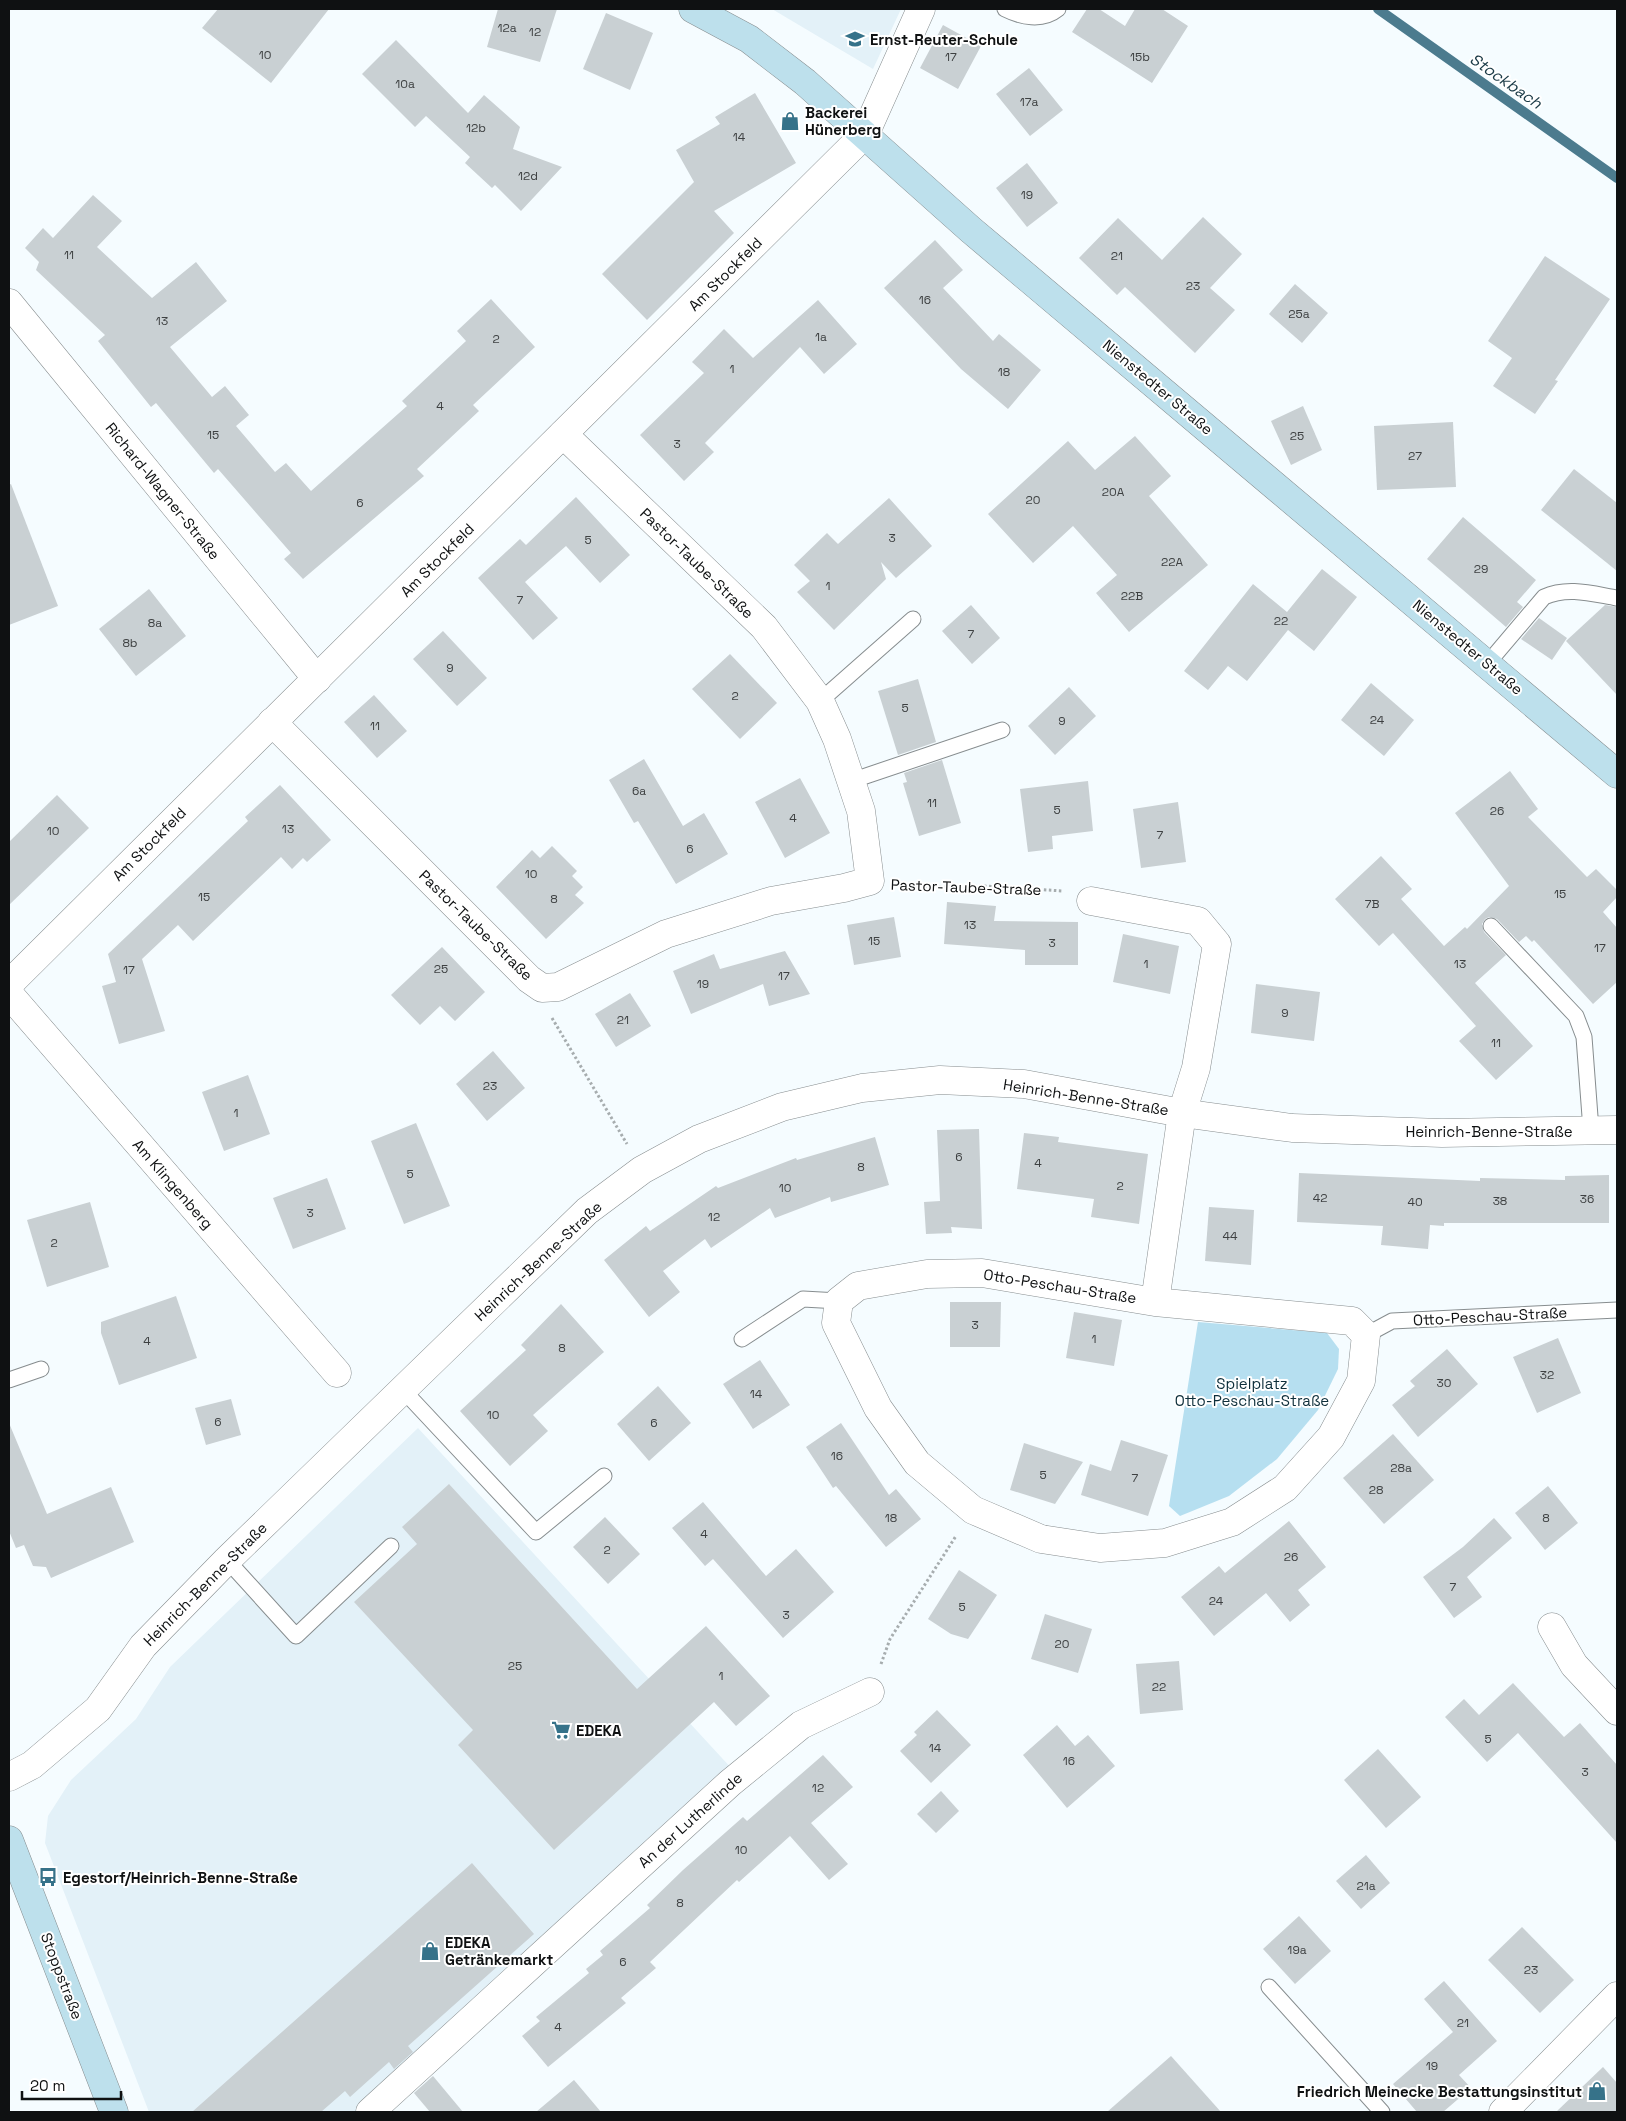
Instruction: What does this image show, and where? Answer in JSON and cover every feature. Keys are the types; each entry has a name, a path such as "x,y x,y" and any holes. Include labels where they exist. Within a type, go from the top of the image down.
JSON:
{"main road":[{"name":"Nienstedter Straße","path":"693,9 749,39 804,82 865,134 971,230 1488,663 1617,774"},
{"name":"Stoppstraße","path":"9,1840 114,2112"}],"street":[{"path":"865,134 921,9"},
{"name":"Am Stockfeld","path":"9,984 865,134"},
{"name":"Richard-Wagner-Straße","path":"9,303 317,679"},
{"name":"Pastor-Taube-Straße","path":"272,722 529,979 542,988 558,987 666,934 771,901 844,888 870,881 861,811 820,701 764,628 563,434"},
{"name":"Heinrich-Benne-Straße","path":"1091,902 1198,921 1217,944 1196,1068 1182,1113"},
{"name":"Am Klingenberg","path":"9,994 337,1373"},
{"name":"Heinrich-Benne-Straße","path":"9,1777 32,1764 98,1709 143,1646 227,1560 587,1211 642,1170 699,1139 782,1107 862,1088 940,1080 1024,1084 1182,1113 1292,1128 1442,1133 1617,1130"},
{"name":"Otto-Peschau-Straße","path":"1155,1302 1182,1113"},
{"name":"Otto-Peschau-Straße","path":"839,1301 858,1286 927,1274 982,1273 1155,1302 1352,1321 1366,1335"},
{"path":"839,1301 836,1323 878,1408 918,1463 973,1510 1041,1539 1100,1548 1164,1543 1232,1522 1285,1488 1331,1437 1361,1382 1366,1335"},
{"path":"1552,1627 1574,1665 1617,1711"},
{"name":"An der Lutherlinde","path":"370,2112 730,1783 800,1725 870,1692"},
{"path":"1503,2112 1617,1996"}],"lane":[{"path":"1004,9 1021,17 1038,16 1058,9"},
{"path":"1488,663 1544,597 1557,591 1583,592 1617,598"},
{"path":"820,701 913,619"},
{"path":"851,780 1002,730"},
{"path":"1491,926 1576,1016 1584,1037 1591,1130"},
{"path":"742,1339 803,1299 839,1301"},
{"name":"Otto-Peschau-Straße","path":"1366,1335 1392,1321 1617,1310"},
{"path":"9,1380 41,1369"},
{"path":"403,1390 536,1532 604,1476"},
{"path":"227,1560 296,1636 391,1546"},
{"path":"1270,1987 1382,2112"}],"path":[{"name":"Pastor-Taube-Straße","path":"870,881 900,888 984,886 1073,892 1091,902"},
{"path":"542,988 548,1011 642,1170"},
{"path":"870,1692 890,1639 973,1510"}],"shaded area":[{"name":"Ernst-Reuter-Schule","path":"772,9 901,9 873,69"},
{"path":"418,1428 733,1770 360,2112 149,2112 45,1843 48,1816 71,1780 136,1719 170,1667"}],"green space":[{"name":"Spielplatz Otto-Peschau-Straße","path":"1198,1322 1327,1333 1339,1349 1338,1369 1318,1410 1277,1459 1229,1496 1180,1516 1169,1506"}],"building":[{"path":"218,9 329,9 271,83 202,28"},
{"path":"498,9 557,9 540,62 487,47"},
{"path":"1087,9 1099,9 1125,26 1135,9 1162,9 1188,26 1152,83 1072,32"},
{"path":"606,13 653,33 630,90 583,69"},
{"path":"943,25 981,46 958,89 920,68"},
{"path":"396,40 468,113 484,95 520,127 513,149 562,167 521,211 495,185 492,188 465,163 470,157 426,116 415,127 362,74"},
{"path":"1029,68 1063,110 1030,136 996,94"},
{"path":"755,93 796,163 714,211 734,233 647,320 602,274 694,182 676,150 720,124 715,117"},
{"path":"1027,163 1058,203 1027,227 996,188"},
{"path":"93,195 122,221 97,247 152,298 196,262 227,301 170,347 212,397 225,386 249,415 236,426 275,472 286,463 311,491 407,406 402,401 466,341 457,331 491,299 535,347 473,405 479,411 417,469 424,476 303,579 284,559 291,553 218,469 214,473 156,403 151,407 98,341 105,335 36,270 39,262 25,248 43,228 53,238"},
{"path":"1203,217 1242,254 1210,288 1235,310 1195,353 1125,287 1117,295 1079,258 1118,218 1162,260"},
{"path":"935,240 963,270 943,288 993,341 999,334 1041,370 1008,409 961,369 884,288"},
{"path":"1545,256 1610,299 1555,380 1558,381 1535,414 1493,386 1512,358 1488,341"},
{"path":"1295,284 1328,313 1302,343 1269,314"},
{"path":"818,300 857,344 824,374 800,347 705,443 714,452 684,481 640,435 704,373 692,362 724,329 753,358"},
{"path":"1303,406 1322,450 1291,465 1271,421"},
{"path":"1453,422 1456,487 1377,490 1374,426"},
{"path":"1135,436 1171,476 1149,496 1208,565 1129,632 1096,593 1117,575 1073,526 1033,563 988,514 1068,441 1095,470"},
{"path":"1574,469 1617,503 1617,571 1541,510"},
{"path":"11,484 58,606 9,625 9,485"},
{"path":"576,497 630,555 600,583 566,546 525,582 558,618 533,640 478,578 520,539 526,545"},
{"path":"889,498 932,546 896,578 881,562 886,579 834,630 797,592 810,581 794,565 827,533 838,544"},
{"path":"1463,517 1536,580 1517,602 1523,607 1506,627 1427,559"},
{"path":"1322,569 1357,597 1314,651 1288,630 1247,681 1228,666 1208,690 1184,671 1253,584 1287,612"},
{"path":"149,589 186,636 136,676 99,629"},
{"path":"971,605 1000,638 972,664 942,631"},
{"path":"1605,605 1617,607 1617,695 1566,641"},
{"path":"1539,618 1567,638 1552,660 1521,639"},
{"path":"443,631 487,678 457,706 413,659"},
{"path":"730,654 777,703 740,739 692,689"},
{"path":"918,679 936,742 898,755 878,691"},
{"path":"1371,683 1414,720 1384,756 1341,720"},
{"path":"1069,687 1096,716 1055,755 1028,726"},
{"path":"374,695 407,731 377,758 344,722"},
{"path":"644,759 683,826 704,813 728,854 676,884 638,821 634,823 609,780"},
{"path":"942,760 961,823 919,836 903,783 907,782 904,773"},
{"path":"1510,771 1538,809 1528,817 1587,877 1596,869 1617,890 1617,897 1603,912 1617,928 1617,982 1593,1004 1534,940 1532,942 1526,936 1519,942 1497,919 1489,917 1485,919 1482,924 1484,932 1506,955 1475,983 1533,1046 1496,1080 1459,1041 1476,1026 1393,933 1379,946 1335,899 1381,856 1412,889 1401,899 1444,946 1465,927 1467,929 1509,886 1455,813"},
{"path":"800,778 830,833 785,858 755,802"},
{"path":"1088,781 1093,831 1052,836 1053,849 1028,852 1020,789"},
{"path":"280,785 331,840 307,862 303,858 292,869 281,857 193,941 178,925 142,959 165,1031 119,1044 102,986 116,982 108,954 248,821 245,817"},
{"path":"57,795 89,828 9,905 9,842"},
{"path":"1178,802 1186,862 1141,868 1133,809"},
{"path":"552,846 577,871 572,876 583,887 575,895 584,903 546,939 496,887 532,850 540,858"},
{"path":"947,902 996,906 994,921 1078,922 1078,965 1025,965 1025,950 944,944"},
{"path":"894,917 901,957 854,965 847,925"},
{"path":"1123,934 1179,946 1170,994 1113,982"},
{"path":"442,947 485,992 455,1021 440,1006 420,1025 391,995"},
{"path":"785,951 810,994 769,1006 763,984 691,1014 673,971 714,954 720,969"},
{"path":"1256,984 1320,992 1314,1041 1251,1033"},
{"path":"630,993 651,1026 616,1047 595,1014"},
{"path":"493,1051 525,1088 487,1121 456,1084"},
{"path":"248,1075 270,1134 224,1151 202,1092"},
{"path":"416,1123 450,1206 404,1224 371,1141"},
{"path":"979,1129 982,1229 951,1227 952,1233 926,1234 924,1202 940,1201 937,1130"},
{"path":"1024,1133 1059,1137 1058,1142 1148,1154 1139,1224 1091,1217 1094,1199 1017,1189"},
{"path":"875,1137 889,1185 831,1202 830,1197 775,1218 770,1208 711,1248 705,1239 663,1271 680,1292 649,1317 604,1260 646,1226 650,1231 716,1186 718,1188 796,1158 797,1160"},
{"path":"1299,1173 1480,1181 1480,1178 1565,1180 1565,1176 1609,1175 1609,1223 1444,1223 1444,1226 1430,1225 1428,1249 1381,1245 1383,1226 1297,1222"},
{"path":"327,1178 346,1229 293,1249 273,1198"},
{"path":"90,1202 109,1267 47,1287 27,1220"},
{"path":"1209,1207 1254,1210 1251,1265 1205,1261"},
{"path":"176,1296 197,1358 119,1385 101,1333 101,1322"},
{"path":"950,1302 1001,1302 1000,1347 950,1347"},
{"path":"561,1304 604,1352 533,1415 548,1431 510,1466 460,1411 526,1350 521,1345"},
{"path":"1074,1312 1122,1320 1114,1366 1066,1358"},
{"path":"1558,1338 1581,1393 1537,1413 1513,1357"},
{"path":"1447,1349 1478,1384 1418,1437 1392,1405 1415,1386 1410,1381"},
{"path":"760,1360 790,1405 753,1429 723,1384"},
{"path":"658,1386 691,1423 649,1461 617,1424"},
{"path":"231,1399 241,1435 206,1445 195,1408"},
{"path":"9,1423 47,1514 111,1487 134,1542 51,1578 46,1567 33,1566 24,1545 16,1548 9,1531"},
{"path":"841,1423 889,1495 896,1489 921,1519 886,1547 836,1486 833,1488 806,1447"},
{"path":"1393,1434 1434,1480 1384,1524 1343,1478"},
{"path":"1121,1440 1168,1455 1148,1516 1081,1495 1090,1464 1111,1471"},
{"path":"1024,1443 1083,1462 1055,1504 1010,1490"},
{"path":"449,1484 637,1689 706,1626 770,1696 736,1726 714,1702 554,1850 458,1745 473,1730 354,1602 417,1544 402,1527"},
{"path":"1548,1486 1578,1523 1545,1550 1515,1513"},
{"path":"703,1502 766,1576 796,1549 834,1592 783,1638 713,1559 705,1566 672,1528"},
{"path":"605,1517 640,1554 608,1584 573,1547"},
{"path":"1494,1518 1512,1538 1467,1577 1482,1597 1454,1618 1423,1577 1463,1547"},
{"path":"1289,1521 1326,1567 1298,1590 1310,1605 1290,1622 1266,1593 1214,1636 1181,1597 1219,1566 1225,1573"},
{"path":"959,1570 997,1595 968,1639 951,1634 928,1619"},
{"path":"1045,1614 1092,1629 1078,1673 1031,1659"},
{"path":"1179,1661 1183,1710 1140,1714 1136,1664"},
{"path":"1513,1683 1564,1737 1580,1723 1617,1765 1617,1843 1518,1733 1487,1762 1445,1717 1464,1699 1479,1715"},
{"path":"937,1710 971,1745 931,1783 900,1751 917,1735 914,1732"},
{"path":"1057,1725 1075,1746 1088,1735 1115,1766 1067,1808 1023,1755"},
{"path":"1378,1749 1421,1797 1386,1828 1344,1780"},
{"path":"823,1755 853,1787 811,1823 848,1864 829,1880 790,1836 739,1882 737,1880 650,1962 656,1968 621,1998 626,2003 548,2067 522,2036 540,2021 536,2017 589,1973 586,1969 603,1955 600,1951 650,1908 647,1905 683,1870 743,1817 747,1821"},
{"path":"941,1791 959,1811 936,1833 917,1814"},
{"path":"1366,1855 1390,1883 1361,1909 1336,1881"},
{"path":"472,1863 534,1934 408,2046 413,2052 394,2069 389,2062 350,2097 345,2091 321,2112 192,2112"},
{"path":"1299,1916 1331,1951 1295,1984 1263,1949"},
{"path":"1522,1927 1574,1980 1540,2013 1488,1960"},
{"path":"1444,1981 1497,2041 1459,2075 1471,2088 1443,2112 1417,2112 1393,2084 1453,2032 1424,1999"},
{"path":"1171,2056 1221,2112 1107,2112"},
{"name":"Friedrich Meinecke Bestattungsinstitut","path":"1603,2067 1617,2083 1617,2112 1556,2112"},
{"path":"433,2076 463,2112 430,2112 414,2093"},
{"path":"574,2080 601,2112 536,2112"}],"waterway":[{"name":"Stockbach","path":"1378,9 1617,178"}],"place":[{"name":"Ernst-Reuter-Schule","path":"855,39"},
{"name":"Backerei Hünerberg","path":"790,121"},
{"name":"EDEKA","path":"561,1730"},
{"name":"Egestorf/Heinrich-Benne-Straße","path":"48,1877"},
{"name":"EDEKA Getränkemarkt","path":"430,1951"},
{"name":"Friedrich Meinecke Bestattungsinstitut","path":"1597,2091"}]}
